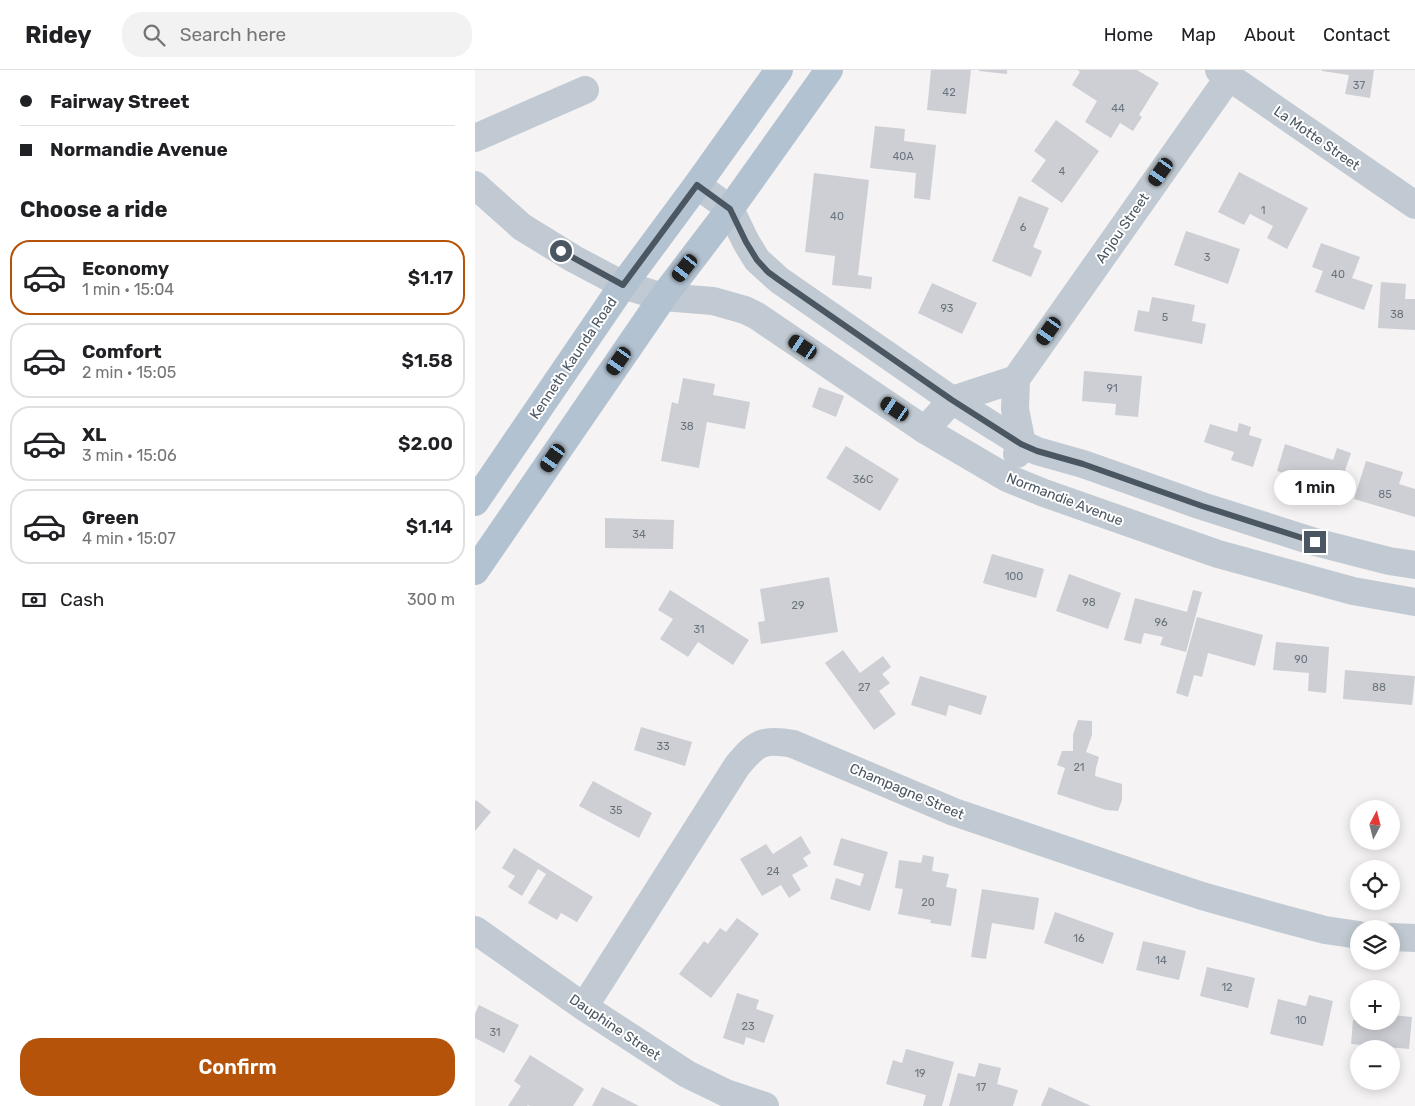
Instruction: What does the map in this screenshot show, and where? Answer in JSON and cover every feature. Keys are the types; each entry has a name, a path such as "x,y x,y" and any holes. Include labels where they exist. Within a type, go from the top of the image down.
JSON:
{"main road":[{"name":"Kenneth Kaunda Road","path":"475,502 623,285 779,70"},
{"path":"475,571 663,297 730,209 829,70"}],"street":[{"name":"La Motte Street","path":"1224,74 1415,205"},
{"name":"Anjou Street","path":"1016,379 1224,74"},
{"path":"475,138 585,90"},
{"name":"Normandie Avenue","path":"475,184 522,227 573,259 623,285 663,297 713,301 745,310 757,316 925,430 1007,478 1052,496 1218,554 1353,591 1415,602"},
{"path":"697,185 730,209 746,242 757,260 768,272 952,400 1021,444 1037,451 1083,464 1202,506 1315,542 1389,561 1415,565"},
{"path":"925,430 952,400 1016,379 1015,409 1021,444 1007,478"},
{"path":"1306,579 1315,542"},
{"name":"Champagne Street","path":"584,1007 737,766 750,751 763,742 779,741 793,744 954,812 1148,878 1280,918 1325,930 1350,934"},
{"name":"Dauphine Street","path":"475,930 584,1007 687,1074 725,1093 765,1106"},
{"path":"1400,937 1415,938"}],"building":[{"path":"931,70 971,70 966,114 927,110"},
{"path":"1007,70 1007,74 979,71"},
{"path":"1078,70 1137,70 1159,83 1139,115 1142,117 1133,131 1120,123 1111,138 1085,122 1097,101 1072,85 1080,72"},
{"path":"1322,70 1374,70 1370,98 1345,94 1349,75"},
{"path":"1056,120 1099,151 1062,203 1031,181 1046,160 1034,151"},
{"path":"875,126 905,129 904,141 936,145 930,200 914,198 916,173 870,168"},
{"path":"1239,172 1308,208 1287,249 1267,238 1273,226 1250,214 1244,225 1218,212"},
{"path":"814,173 869,180 858,275 872,277 871,289 832,285 835,256 805,252"},
{"path":"1019,196 1049,208 1033,247 1042,251 1031,277 992,261"},
{"path":"1186,231 1240,249 1228,284 1174,265"},
{"path":"1321,243 1360,257 1352,278 1373,285 1364,310 1315,292 1323,271 1312,267"},
{"path":"1381,282 1406,284 1405,299 1415,299 1415,330 1378,328"},
{"path":"932,283 977,303 962,334 918,313"},
{"path":"1152,297 1195,305 1192,321 1206,324 1202,344 1134,331 1138,310 1149,312"},
{"path":"1084,371 1142,376 1138,417 1115,415 1116,404 1082,401"},
{"path":"683,378 715,384 713,395 750,402 745,429 707,422 699,468 661,461 672,402 678,404"},
{"path":"819,387 844,396 836,417 812,407"},
{"path":"1239,423 1251,427 1249,435 1262,439 1253,467 1231,460 1234,452 1204,442 1210,424 1237,432"},
{"path":"1285,444 1333,460 1337,448 1351,453 1338,491 1277,471"},
{"path":"846,446 899,479 880,511 826,478"},
{"path":"1366,461 1403,472 1399,484 1415,489 1415,517 1354,499"},
{"path":"605,518 674,520 673,549 605,548"},
{"path":"992,554 1044,569 1036,598 983,583"},
{"path":"1069,574 1121,593 1108,629 1056,611"},
{"path":"829,577 838,632 761,644 758,622 765,621 760,589"},
{"path":"670,590 749,640 733,665 698,642 688,657 660,639 673,619 658,610"},
{"path":"1193,590 1202,592 1186,652 1160,645 1163,637 1144,633 1141,644 1124,640 1135,598 1187,612"},
{"path":"1197,617 1263,635 1255,666 1208,653 1202,677 1194,675 1188,697 1176,693"},
{"path":"1276,642 1329,647 1326,693 1308,691 1309,673 1273,670"},
{"path":"843,650 860,673 883,656 891,667 882,674 890,683 879,691 896,714 874,730 825,663"},
{"path":"1345,670 1415,676 1412,705 1343,699"},
{"path":"920,676 987,696 981,715 949,705 946,716 911,705"},
{"path":"1078,720 1092,721 1092,735 1086,752 1099,757 1095,776 1122,784 1122,800 1118,811 1106,810 1057,794 1065,768 1057,765 1062,751 1073,751 1073,735"},
{"path":"641,727 692,742 685,766 634,750"},
{"path":"593,781 652,813 639,838 579,806"},
{"path":"476,800 491,812 475,831 475,802"},
{"path":"801,836 811,853 803,858 808,866 792,875 801,890 789,898 781,885 762,896 740,859 766,844 773,854"},
{"path":"841,838 888,852 870,911 830,899 836,878 860,886 864,874 833,865"},
{"path":"514,848 593,897 577,922 561,913 557,920 528,903 546,874 538,869 522,896 508,887 515,876 502,868"},
{"path":"923,855 934,857 932,871 949,874 946,887 957,889 951,926 930,923 931,920 898,914 903,889 895,888 899,860 921,863"},
{"path":"982,889 1039,898 1034,930 992,923 986,959 971,957"},
{"path":"1055,912 1114,933 1103,964 1044,943"},
{"path":"737,918 759,934 711,998 679,974 704,941 708,944 720,928 726,932"},
{"path":"1143,941 1186,951 1179,980 1136,970"},
{"path":"1207,967 1255,978 1248,1008 1200,996"},
{"path":"737,993 759,1000 756,1009 774,1015 764,1043 746,1037 744,1045 723,1038"},
{"path":"1309,995 1333,1001 1323,1046 1270,1034 1278,999 1306,1006"},
{"path":"479,1005 519,1025 504,1053 475,1038 475,1014"},
{"path":"1400,1016 1412,1017 1409,1049 1400,1048 1400,1040 1351,1040 1352,1030 1400,1030"},
{"path":"906,1049 954,1062 942,1106 923,1106 926,1095 886,1084 893,1060 902,1063"},
{"path":"530,1055 584,1089 573,1106 508,1106 521,1086 514,1081"},
{"path":"979,1063 1001,1068 997,1084 1018,1090 1013,1106 949,1106 958,1073 975,1077"},
{"path":"602,1087 639,1106 592,1106"},
{"path":"1049,1087 1091,1106 1041,1106"}],"route":[{"path":"561,251 623,285 697,185 730,209 746,242 757,260 768,272 952,400 1021,444 1037,451 1083,464 1202,506 1315,542"}]}
